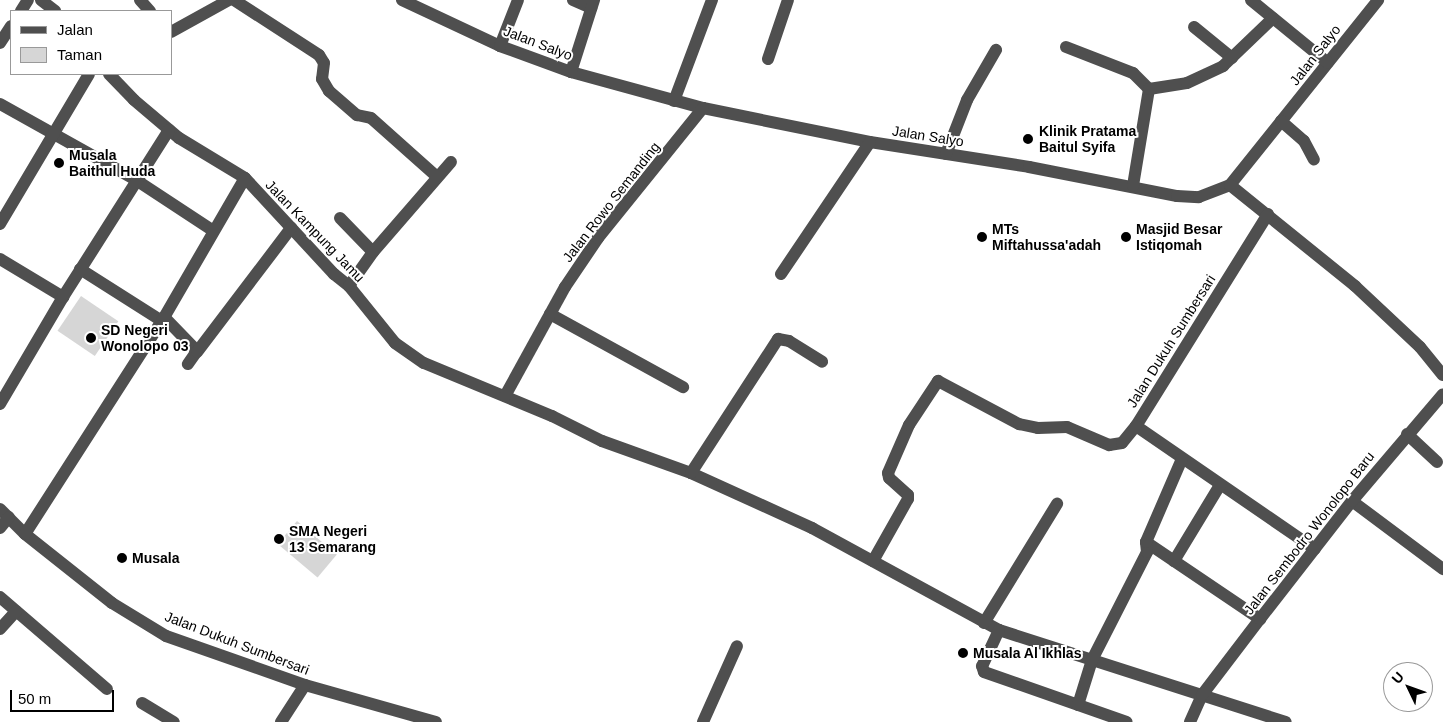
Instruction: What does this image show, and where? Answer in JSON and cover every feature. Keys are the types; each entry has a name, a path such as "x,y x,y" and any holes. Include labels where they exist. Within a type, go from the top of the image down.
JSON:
{"street":[{"path":"41,0 54,10"},
{"path":"140,0 149,10"},
{"path":"172,31 229,0"},
{"path":"234,0 319,54 324,63 322,79 329,91 357,115 371,118 436,176"},
{"name":"Jalan Salyo","path":"402,0 500,46 571,72 703,108 870,142 1133,186 1177,196 1200,197 1230,186 1378,0"},
{"path":"500,46 518,0"},
{"path":"571,72 593,4 573,0"},
{"path":"674,100 712,3 698,0"},
{"path":"768,59 788,0"},
{"path":"1251,0 1328,63"},
{"path":"1148,89 1187,83 1223,66 1273,18"},
{"path":"1194,27 1232,58"},
{"path":"0,43 10,28"},
{"path":"1066,47 1133,73 1148,89"},
{"path":"946,154 967,100 996,50"},
{"path":"0,224 88,75"},
{"name":"Jalan Kampung Jamu","path":"110,75 168,130 244,178 349,286 395,343 424,363 505,396 602,441 691,473 812,528 999,630 1286,722"},
{"path":"1133,186 1148,89"},
{"path":"0,104 136,180 212,230"},
{"name":"Jalan Rowo Semanding","path":"505,396 550,314 598,238 703,108"},
{"path":"1281,121 1304,141 1314,160"},
{"path":"0,404 80,269 168,130"},
{"path":"781,274 870,142"},
{"path":"349,286 373,252 436,176 451,162"},
{"path":"25,534 163,319 212,230 244,178"},
{"path":"1230,186 1268,214 1355,286 1420,347 1443,375"},
{"name":"Jalan Dukuh Sumbersari","path":"1268,214 1136,426 1314,549"},
{"path":"340,218 373,252"},
{"path":"188,364 202,348 291,228"},
{"path":"0,259 63,297"},
{"path":"80,269 163,319 202,348"},
{"path":"550,314 683,387"},
{"path":"691,473 778,339 789,341 822,362"},
{"path":"873,561 908,499 908,495 889,478 888,473 909,425 938,381 1019,424 1038,428 1067,427 1110,445 1122,444 1136,426"},
{"name":"Jalan Sembodro Wonolopo Baru","path":"1190,722 1202,695 1260,619 1352,501 1407,434 1443,394"},
{"path":"1407,434 1437,462"},
{"path":"1078,705 1092,660 1147,552 1146,542 1182,459"},
{"path":"1174,561 1220,485"},
{"path":"1352,501 1442,565"},
{"path":"984,623 1057,504"},
{"path":"0,528 4,513"},
{"name":"Jalan Dukuh Sumbersari","path":"4,513 25,534 112,603 166,636 305,685 436,722"},
{"path":"1146,542 1260,619"},
{"path":"0,597 107,689"},
{"path":"0,629 16,611"},
{"path":"999,630 982,666 984,672 1127,722"},
{"path":"703,722 737,646"},
{"path":"281,722 305,685"},
{"path":"142,703 174,722"}],"green space":[{"path":"81,296 118,321 95,356 58,331"},
{"path":"297,521 337,554 318,577 278,544"}],"place":[{"name":"Klinik Pratama Baitul Syifa","path":"1028,139"},
{"name":"Musala Baithul Huda","path":"59,163"},
{"name":"MTs Miftahussa'adah","path":"982,237"},
{"name":"Masjid Besar Istiqomah","path":"1126,237"},
{"name":"SD Negeri Wonolopo 03","path":"91,338"},
{"name":"SMA Negeri 13 Semarang","path":"279,539"},
{"name":"Musala","path":"122,558"},
{"name":"Musala Al Ikhlas","path":"963,653"}]}
